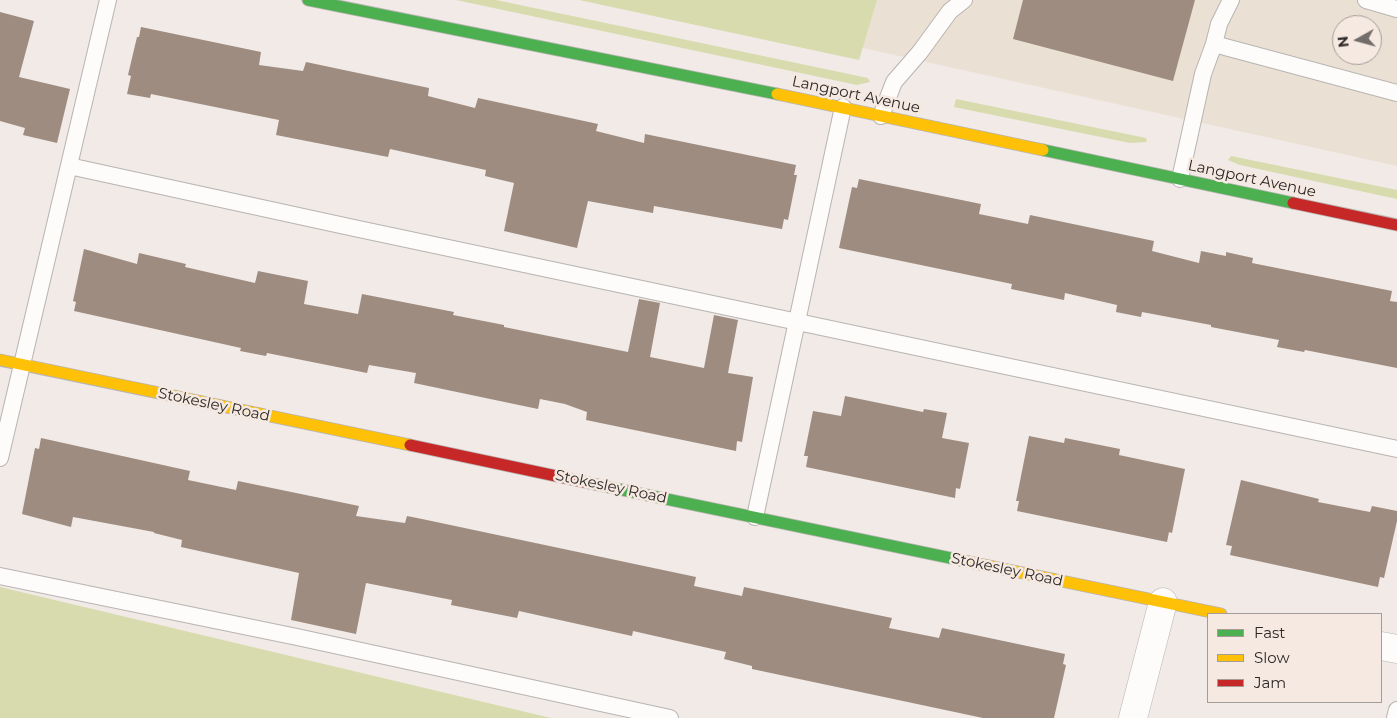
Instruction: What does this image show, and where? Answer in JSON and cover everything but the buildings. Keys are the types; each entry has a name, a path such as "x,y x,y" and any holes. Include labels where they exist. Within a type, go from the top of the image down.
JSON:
{"street":[{"name":"Langport Avenue","path":"308,0 843,107 1397,225"},
{"name":"Stokesley Road","path":"0,360 1216,613"},
{"path":"1133,718 1163,602"},
{"path":"1382,646 1397,649"}],"lane":[{"path":"0,458 108,0"},
{"path":"881,116 894,82 920,52 950,11 964,0"},
{"path":"1180,179 1203,74 1219,24 1231,0"},
{"path":"1366,0 1397,9"},
{"path":"1214,44 1397,93"},
{"path":"755,517 843,107"},
{"path":"69,166 1397,449"},
{"path":"0,576 297,637 670,718"},
{"path":"1395,718 1397,710"}],"shaded area":[{"path":"646,0 1397,0 1397,166"}],"green space":[{"path":"456,0 496,0 868,78 870,82 857,85"},
{"path":"579,0 877,0 859,60"},
{"path":"956,99 1146,138 1147,142 1130,143 954,107"},
{"path":"1231,156 1397,190 1397,199 1240,165 1228,160"},
{"path":"0,587 551,718 0,718"}],"traffic: fast":[{"path":"308,0 777,94"},
{"path":"1043,150 1293,203"},
{"path":"589,483 960,560"}],"traffic: slow":[{"path":"777,94 1043,150"},
{"path":"0,360 410,445"},
{"path":"960,560 1216,613"}],"traffic: jam":[{"path":"1293,203 1397,225"},
{"path":"410,445 589,483"}]}
